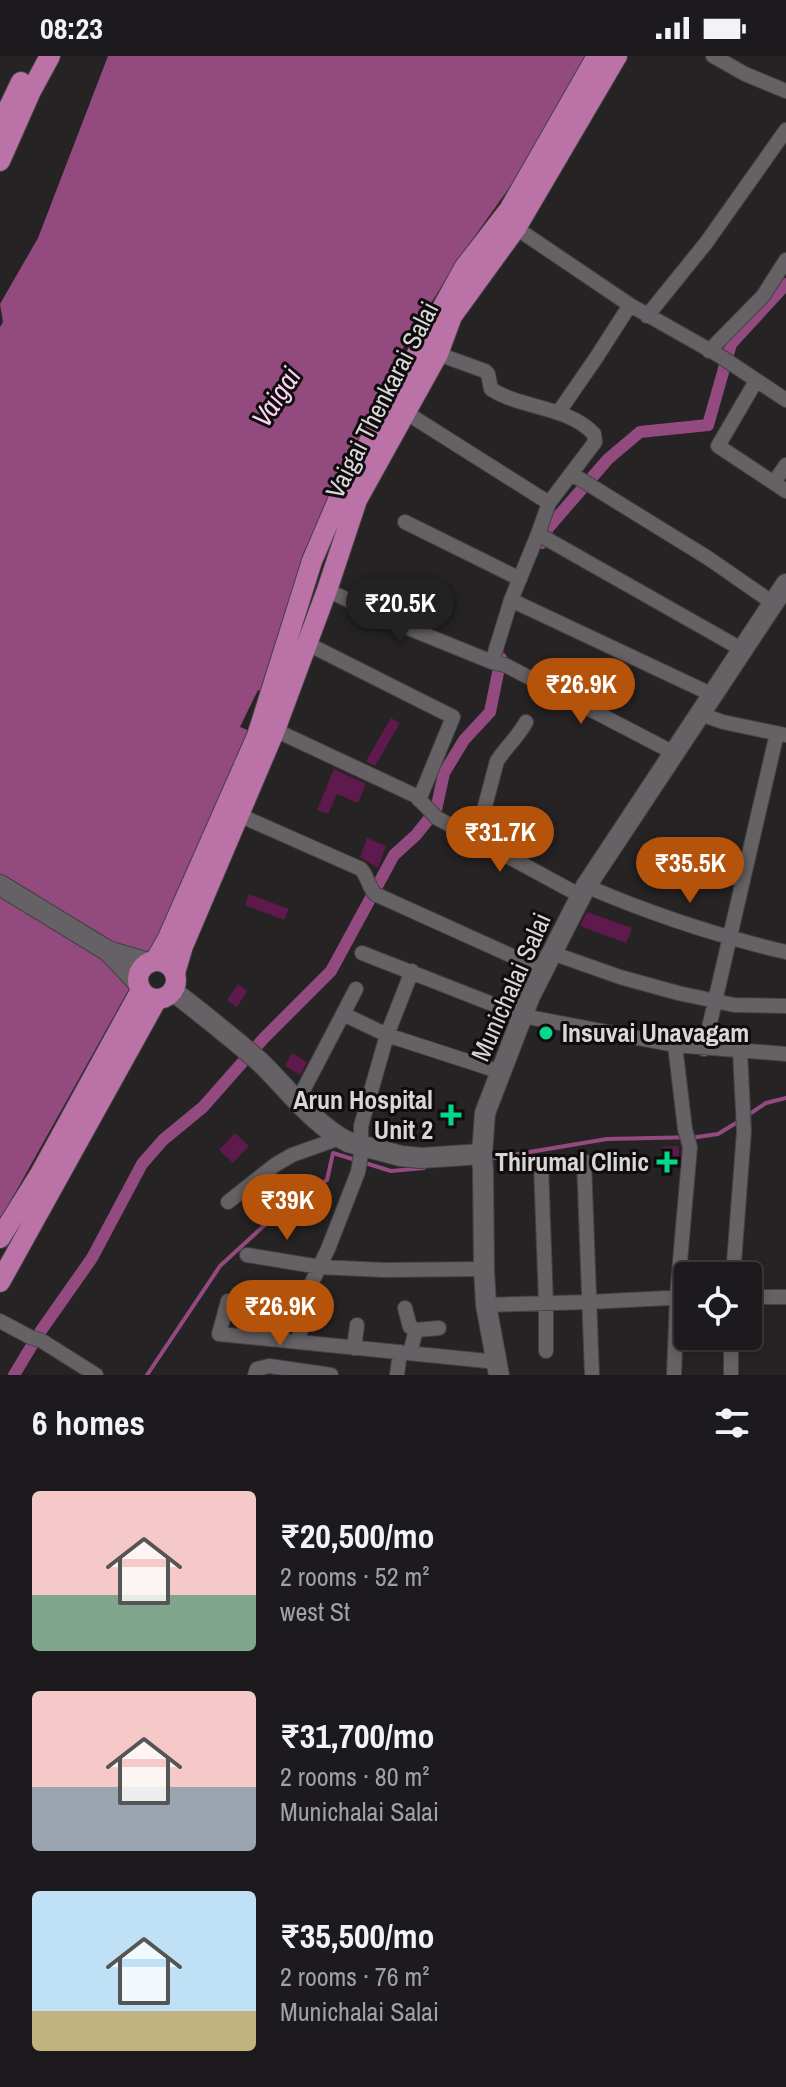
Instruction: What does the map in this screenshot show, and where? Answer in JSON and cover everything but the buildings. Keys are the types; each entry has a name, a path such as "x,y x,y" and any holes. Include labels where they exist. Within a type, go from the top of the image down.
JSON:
{"main road":[{"path":"0,126 35,56"},
{"path":"0,161 50,56"},
{"name":"Vaigai Thenkarai Salai","path":"152,962 167,940 257,736 312,561 341,493 464,268 509,210 597,56"},
{"name":"Vaigai Thenkarai Salai","path":"0,1238 183,946 275,730 357,500 438,354 452,316 516,228 617,56"},
{"name":"Munichalai Salai","path":"498,1368 486,1305 484,1269 482,1163 485,1113 523,1016 583,891 786,584"},
{"path":"0,885 108,951 252,1056 340,1138 361,1150 482,1163"},
{"path":"108,951 167,964 157,987"},
{"name":"Vaigai Thenkarai Salai","path":"0,1282 157,987"}],"street":[{"path":"713,56 734,61 786,91"},
{"path":"647,316 706,243 786,130"},
{"path":"516,228 647,316 733,365 786,400"},
{"path":"714,354 763,296 786,260"},
{"path":"558,413 630,305"},
{"path":"438,354 485,371 491,389 504,398 518,399 558,413 587,427 594,434 595,442 581,480 549,503 545,537 520,579 517,602 499,663"},
{"path":"756,381 718,446 780,486 786,465"},
{"path":"405,412 549,503"},
{"path":"581,480 708,558 773,603"},
{"path":"405,522 520,579"},
{"path":"545,537 743,650"},
{"path":"327,590 396,623 499,663 674,753"},
{"path":"517,602 713,695"},
{"path":"306,643 453,717 428,809"},
{"path":"700,714 782,734 743,881 704,1049"},
{"path":"476,840 497,761 526,722"},
{"path":"275,730 416,796 428,809 476,840 583,891 730,939 786,952"},
{"path":"239,815 353,864 365,873 372,891 548,961 734,1005 786,1006"},
{"path":"678,855 743,881"},
{"path":"362,953 523,1016 675,1045 786,1054"},
{"path":"298,1342 312,1282 358,1172 361,1126 387,1035 412,971"},
{"path":"298,1100 356,989"},
{"path":"343,1014 387,1035 501,1072"},
{"path":"675,1045 690,1147 685,1262"},
{"path":"734,1262 744,1131 740,1051"},
{"path":"228,1202 292,1155 340,1138"},
{"path":"584,1161 592,1375"},
{"path":"541,1165 546,1351"},
{"path":"247,1255 320,1267 484,1269"},
{"path":"486,1305 674,1297"},
{"path":"762,1297 786,1297"},
{"path":"303,1312 228,1301 219,1334 405,1353 498,1368"},
{"path":"405,1308 410,1327 416,1330 439,1328"},
{"path":"0,1321 96,1375"},
{"path":"354,1348 357,1325"},
{"path":"397,1375 416,1330"},
{"path":"256,1372 261,1338"},
{"path":"674,1375 677,1350"},
{"path":"731,1350 731,1375"},
{"path":"256,1372 269,1366 331,1375"}],"water":[{"name":"Vaigai","path":"108,56 588,56 566,99 404,346 303,554 265,693 258,690 240,727 250,731 157,939 0,1220 0,327 3,322 0,304 38,238"}],"waterway":[{"path":"542,543 548,528 608,459 640,432 708,425 731,344 786,284"},
{"path":"14,1375 92,1258 142,1164 163,1140 203,1107 264,1038 331,971 394,855 416,835 436,810 444,773 464,740 490,712 501,658"},
{"path":"748,1115 766,1103 786,1098"},
{"path":"488,1159 607,1139 718,1134 741,1120"},
{"path":"147,1375 220,1266 280,1211 327,1180 333,1153 391,1171 424,1168"}],"place":[{"name":"Insuvai Unavagam","path":"546,1033"},
{"name":"Arun Hospital Unit 2","path":"451,1115"},
{"name":"Thirumal Clinic","path":"667,1162"}]}
